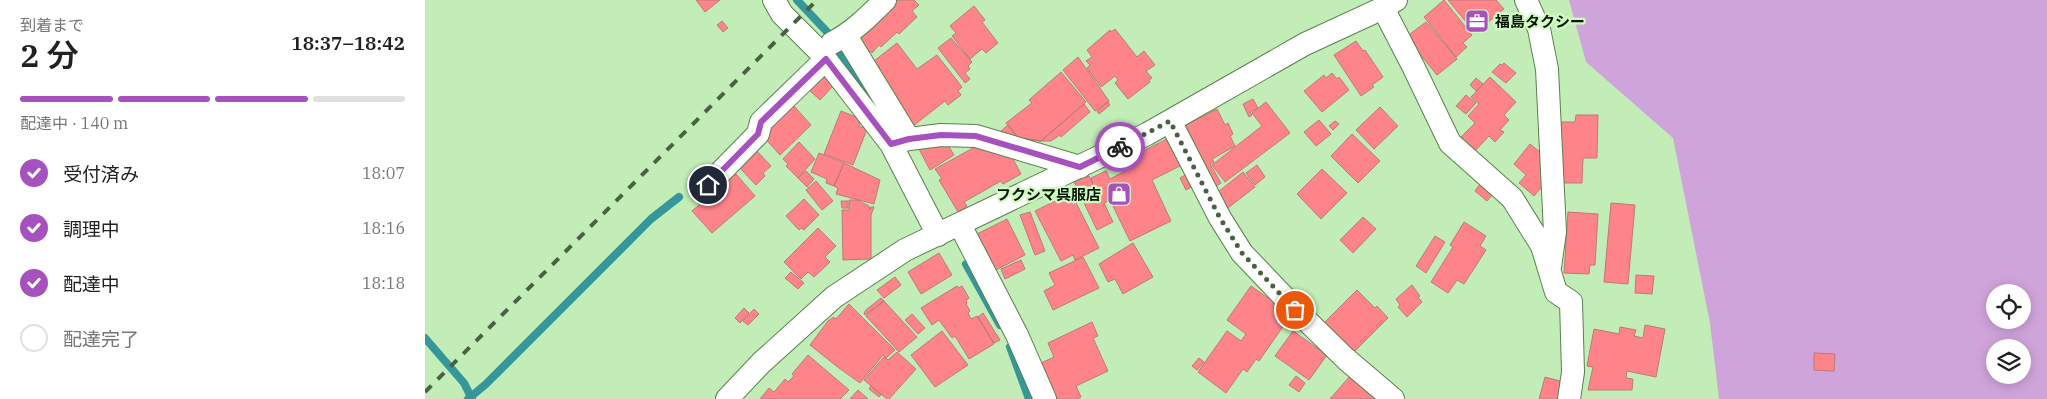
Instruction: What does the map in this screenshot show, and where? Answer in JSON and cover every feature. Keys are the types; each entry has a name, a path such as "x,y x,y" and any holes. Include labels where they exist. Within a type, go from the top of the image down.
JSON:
{"street":[{"path":"774,0 782,14 831,47 900,142 938,235"},
{"path":"708,185 758,134 761,122 831,47 864,22 885,0"},
{"path":"1526,0 1539,29 1547,69 1555,232 1550,270"},
{"path":"727,399 761,364 834,297 905,250 1147,134 1305,44 1389,4 1413,66 1450,143 1512,198 1542,246 1556,292 1571,302 1573,372 1569,399"},
{"path":"831,47 900,142"},
{"path":"1170,121 1220,218 1242,253 1305,319 1393,399"},
{"path":"900,142 941,135 976,136 1080,167"},
{"path":"960,224 1017,335 1045,399"}],"shaded area":[{"path":"1569,0 2047,0 2047,399 1719,399 1710,323 1673,138 1586,62"}],"building":[{"path":"696,0 720,0 705,12"},
{"path":"897,0 914,0 919,5 912,11 917,17 899,34 897,32 881,47 879,45 872,53 870,51 866,54 854,40"},
{"path":"1444,0 1472,35 1463,43 1467,47 1456,57 1424,17"},
{"name":"福島タクシー","path":"1448,0 1496,0 1504,9 1475,33"},
{"path":"974,6 985,20 982,22 998,43 986,53 982,49 970,59 952,36 956,33 950,26"},
{"path":"722,21 728,28 723,32 717,25"},
{"path":"1426,22 1457,59 1437,75 1406,37"},
{"path":"1115,29 1137,57 1144,51 1155,65 1146,71 1152,78 1149,80 1150,82 1128,99 1115,83 1118,80 1115,76 1101,87 1087,68 1090,65 1086,61 1092,57 1087,50 1110,30 1111,32"},
{"path":"951,38 972,62 968,66 970,69 965,73 970,79 965,83 938,48"},
{"path":"1356,41 1363,51 1365,50 1383,77 1372,85 1374,87 1361,96 1334,55"},
{"path":"897,43 917,69 937,55 962,87 958,91 961,95 948,105 945,101 913,126 874,73 880,68 874,61"},
{"path":"1078,57 1109,101 1095,111 1063,70"},
{"path":"1504,63 1516,73 1506,83 1492,72 1500,64"},
{"path":"1061,72 1086,102 1041,141 1018,138 1006,123 1032,103 1029,100"},
{"path":"1332,73 1337,79 1339,77 1349,90 1322,112 1304,91 1324,75 1326,78"},
{"path":"824,76 834,85 820,100 809,90"},
{"path":"1490,77 1516,102 1504,115 1509,120 1500,130 1504,132 1495,142 1489,136 1473,153 1459,139 1475,123 1468,116 1479,104 1471,97"},
{"path":"1476,78 1483,84 1476,91 1470,85"},
{"path":"1466,95 1476,103 1466,114 1456,106"},
{"path":"1253,99 1258,108 1250,112 1252,115 1249,117 1243,104"},
{"path":"1108,102 1110,105 1099,114 1097,111"},
{"path":"1266,102 1290,133 1225,182 1212,165 1262,126 1252,113"},
{"path":"1084,104 1090,112 1061,137 1060,135 1051,141 1041,141"},
{"path":"794,106 811,125 780,155 763,136"},
{"path":"1380,107 1398,126 1374,149 1356,130"},
{"path":"1217,109 1225,125 1228,123 1233,134 1230,136 1235,146 1212,159 1214,162 1210,164 1221,183 1208,191 1176,130"},
{"path":"841,111 861,119 859,126 867,129 853,165 824,154"},
{"path":"1576,115 1598,115 1597,158 1583,158 1582,183 1558,183 1560,122 1575,122"},
{"path":"1319,120 1331,134 1316,146 1304,132"},
{"path":"1335,121 1339,124 1333,130 1329,126"},
{"path":"1008,125 1018,137 1041,141 1006,136 1001,131"},
{"path":"1352,134 1380,161 1358,183 1331,156"},
{"name":"フクシマ呉服店","path":"1169,138 1182,165 1152,180 1171,221 1130,241 1110,200 1104,203 1113,222 1097,230 1074,182 1089,176 1094,187 1091,178 1106,171 1110,179 1133,167 1129,158"},
{"path":"945,140 954,155 930,170 919,149"},
{"path":"799,142 815,159 798,178 786,166 788,164 783,159"},
{"path":"984,142 989,152 1005,144 1021,174 1003,184 1001,181 964,202 967,206 958,212 939,180 942,179 935,169"},
{"path":"1530,144 1545,156 1545,183 1534,196 1519,183 1526,175 1514,164"},
{"path":"755,149 771,166 763,173 765,176 756,185 738,166"},
{"path":"819,153 844,163 834,186 826,183 827,179 811,172"},
{"path":"844,163 880,180 874,204 836,194 838,188 834,186"},
{"path":"1257,165 1265,177 1255,185 1246,173"},
{"path":"1322,169 1347,193 1321,219 1297,194"},
{"path":"806,171 814,179 807,187 798,178"},
{"path":"1243,172 1255,187 1224,211 1213,196"},
{"path":"1189,173 1195,185 1186,190 1180,178"},
{"path":"736,174 755,196 712,233 692,211"},
{"path":"816,181 833,201 822,210 806,190"},
{"path":"1480,184 1493,194 1487,201 1475,191"},
{"path":"1071,193 1099,248 1075,260 1073,255 1061,261 1035,211"},
{"path":"804,199 819,215 804,230 801,228 799,230 786,216"},
{"path":"849,200 857,200 869,206 870,210 871,207 874,207 871,215 871,259 843,260 842,210 849,210"},
{"path":"841,201 848,201 848,208 842,208"},
{"path":"1611,203 1635,205 1628,284 1604,282"},
{"path":"1030,212 1045,251 1035,255 1020,215"},
{"path":"1568,212 1598,214 1595,265 1590,265 1589,274 1564,273"},
{"path":"1363,217 1376,229 1353,253 1340,240"},
{"path":"1007,219 1025,255 992,272 973,236"},
{"path":"1464,222 1486,236 1480,246 1486,250 1464,284 1457,280 1448,293 1431,282 1453,247 1450,245"},
{"path":"818,228 836,246 825,257 830,262 814,277 808,272 801,279 784,262"},
{"path":"1435,236 1445,242 1426,273 1416,266"},
{"path":"1133,243 1153,277 1123,294 1115,279 1108,282 1099,264"},
{"path":"939,253 952,275 921,294 908,272"},
{"path":"1083,257 1099,288 1053,310 1044,291 1055,285 1049,273"},
{"path":"1021,260 1025,269 1005,279 1001,269"},
{"path":"791,272 804,283 798,289 785,278"},
{"path":"1636,275 1654,276 1652,294 1635,293"},
{"path":"895,277 901,285 884,298 877,290"},
{"path":"1412,285 1422,302 1407,317 1398,307 1400,305 1396,299"},
{"path":"957,286 958,288 962,286 969,298 966,300 966,304 970,311 968,313 971,319 977,316 994,344 969,359 955,336 952,338 939,320 932,325 921,308"},
{"path":"1251,286 1275,303 1273,307 1289,318 1259,361 1256,359 1247,372 1243,369 1226,393 1198,372 1227,331 1241,341 1246,334 1227,320"},
{"path":"1357,290 1375,308 1377,306 1388,318 1351,355 1320,327"},
{"path":"881,298 884,301 865,315 866,310"},
{"path":"884,301 917,337 899,352 866,316"},
{"path":"849,304 895,350 886,358 883,355 860,383 810,345 828,321 834,317 836,319"},
{"path":"744,308 749,313 740,323 735,318"},
{"path":"754,309 759,314 748,325 743,321"},
{"path":"983,313 1000,340 994,343 978,317"},
{"path":"912,314 925,328 918,334 905,320"},
{"path":"1092,322 1098,336 1093,338 1108,371 1076,386 1081,397 1077,399 1056,399 1039,364 1054,357 1048,343"},
{"path":"1645,325 1665,329 1656,377 1627,371 1626,378 1633,379 1632,390 1588,390 1593,367 1587,366 1594,329 1619,334 1620,327 1636,330 1634,336 1643,338"},
{"path":"942,331 968,365 935,387 911,355"},
{"path":"1293,331 1327,355 1309,380 1275,356"},
{"path":"897,352 916,369 887,399 864,380 884,357 888,360"},
{"path":"1814,353 1835,354 1834,371 1814,370"},
{"path":"808,355 849,390 840,399 760,399 769,388 774,392 785,379 788,382 794,376 792,374"},
{"path":"1199,358 1204,362 1197,370 1192,366"},
{"path":"1296,376 1305,383 1299,392 1289,385"},
{"path":"1350,376 1377,399 1330,399"},
{"path":"1545,377 1564,382 1559,399 1539,399"},
{"path":"871,386 881,395 879,397 869,389"},
{"path":"858,390 868,399 850,399"}],"waterway":[{"path":"797,0 830,35 838,53 864,92"},
{"path":"468,399 486,384 651,219 679,197"},
{"path":"966,264 1000,325"},
{"path":"425,338 464,383 472,399"},
{"path":"1010,347 1029,399"}],"railway":[{"path":"425,392 817,0"}],"way so far":[{"path":"1120,147 1170,121 1220,218 1242,253 1295,310"}],"place":[{"name":"福島タクシー","path":"1477,21"},
{"name":"フクシマ呉服店","path":"1119,194"}],"route":[{"path":"708,185 758,134 761,122 826,59 891,144 909,139 941,135 976,136 1080,167 1120,147"}]}
